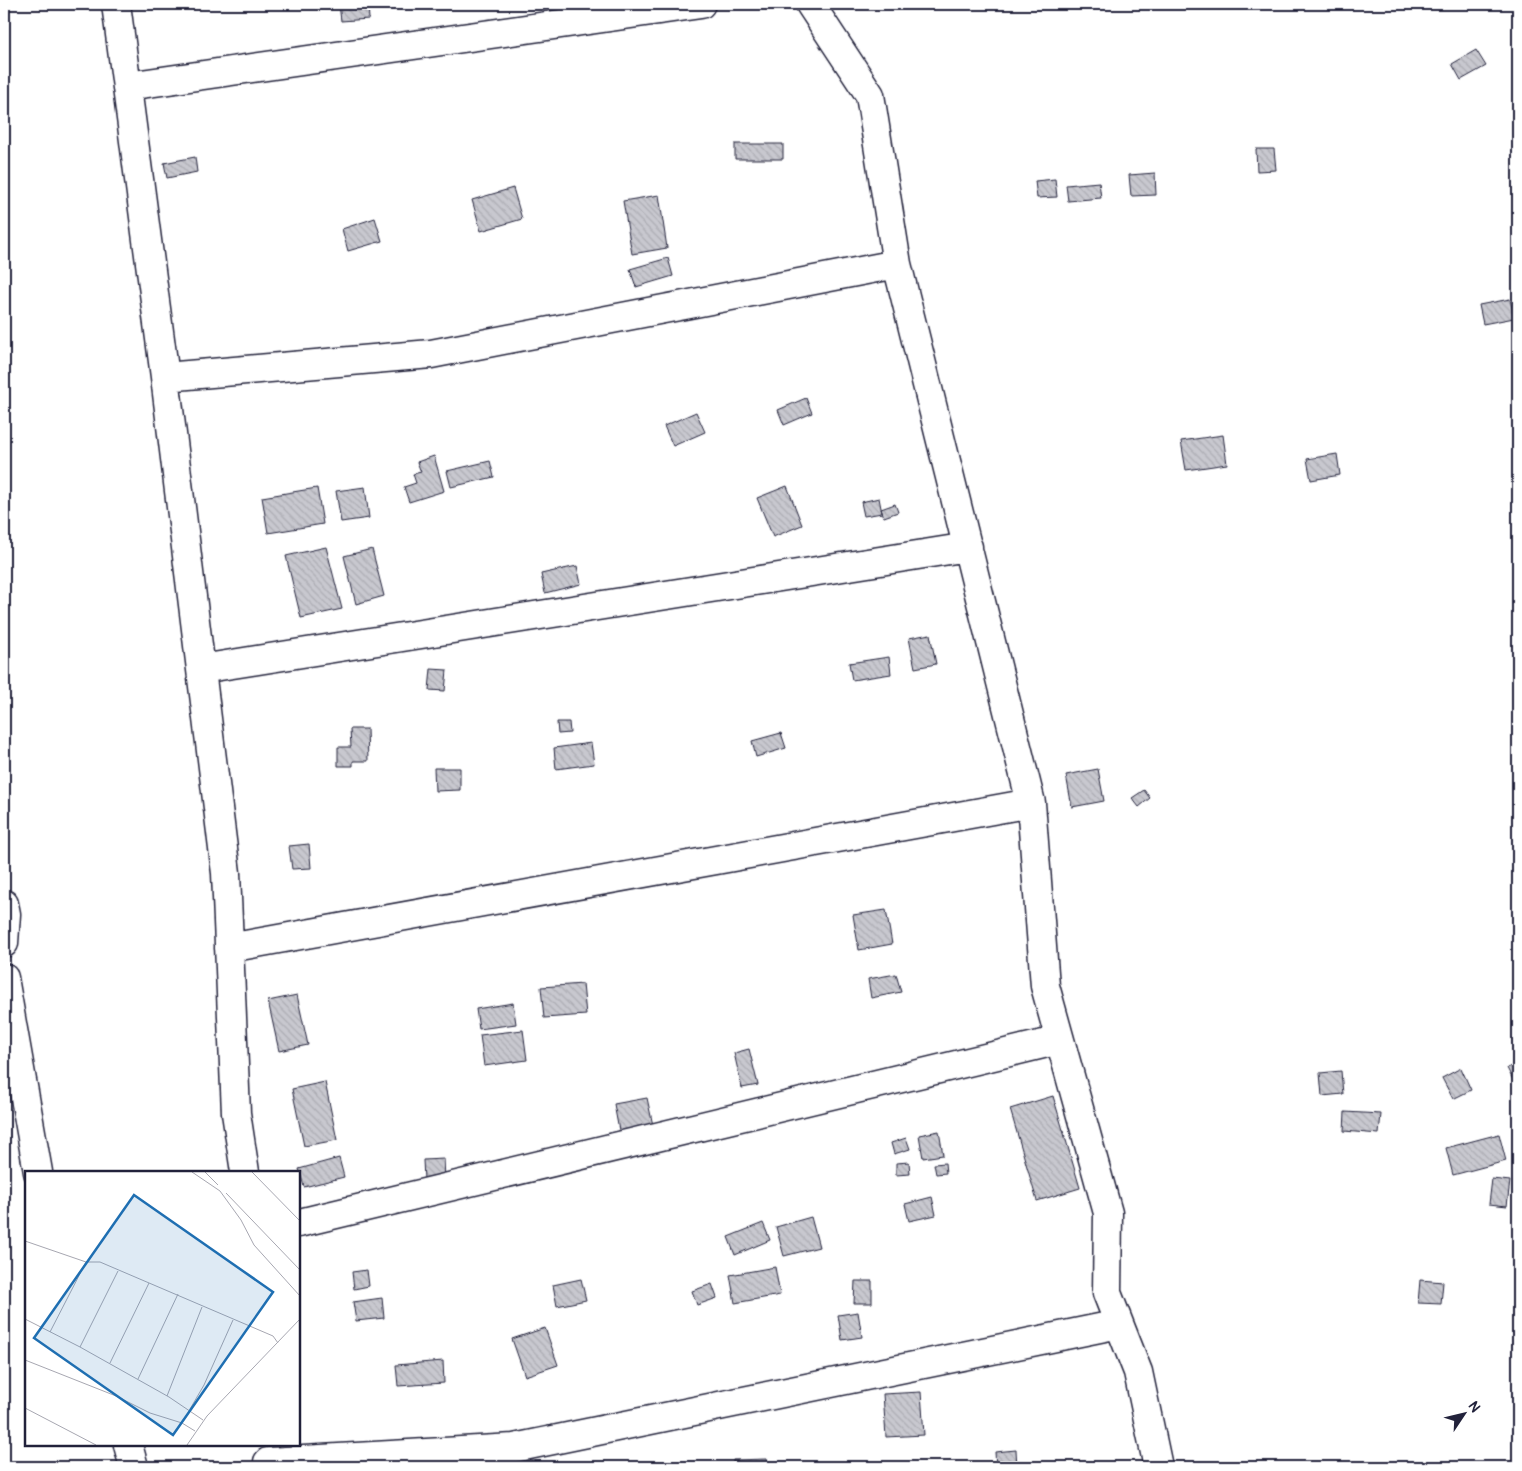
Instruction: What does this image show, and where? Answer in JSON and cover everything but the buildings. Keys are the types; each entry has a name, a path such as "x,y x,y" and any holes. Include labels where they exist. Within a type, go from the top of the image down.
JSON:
{"street":[{"path":"116,4 165,377 226,873 236,1113 245,1171"},
{"path":"127,86 701,4"},
{"path":"810,4 870,95 897,264 1031,803 1045,986 1108,1213 1107,1294 1138,1372 1158,1467"},
{"path":"165,377 431,354 897,264"},
{"path":"201,669 968,547"},
{"path":"229,948 1031,803"},
{"path":"4,904 6,914 4,943"},
{"path":"4,978 38,1171"},
{"path":"300,1223 1060,1040"},
{"path":"268,1458 514,1448 1119,1324"},
{"path":"128,1446 134,1467"}]}
